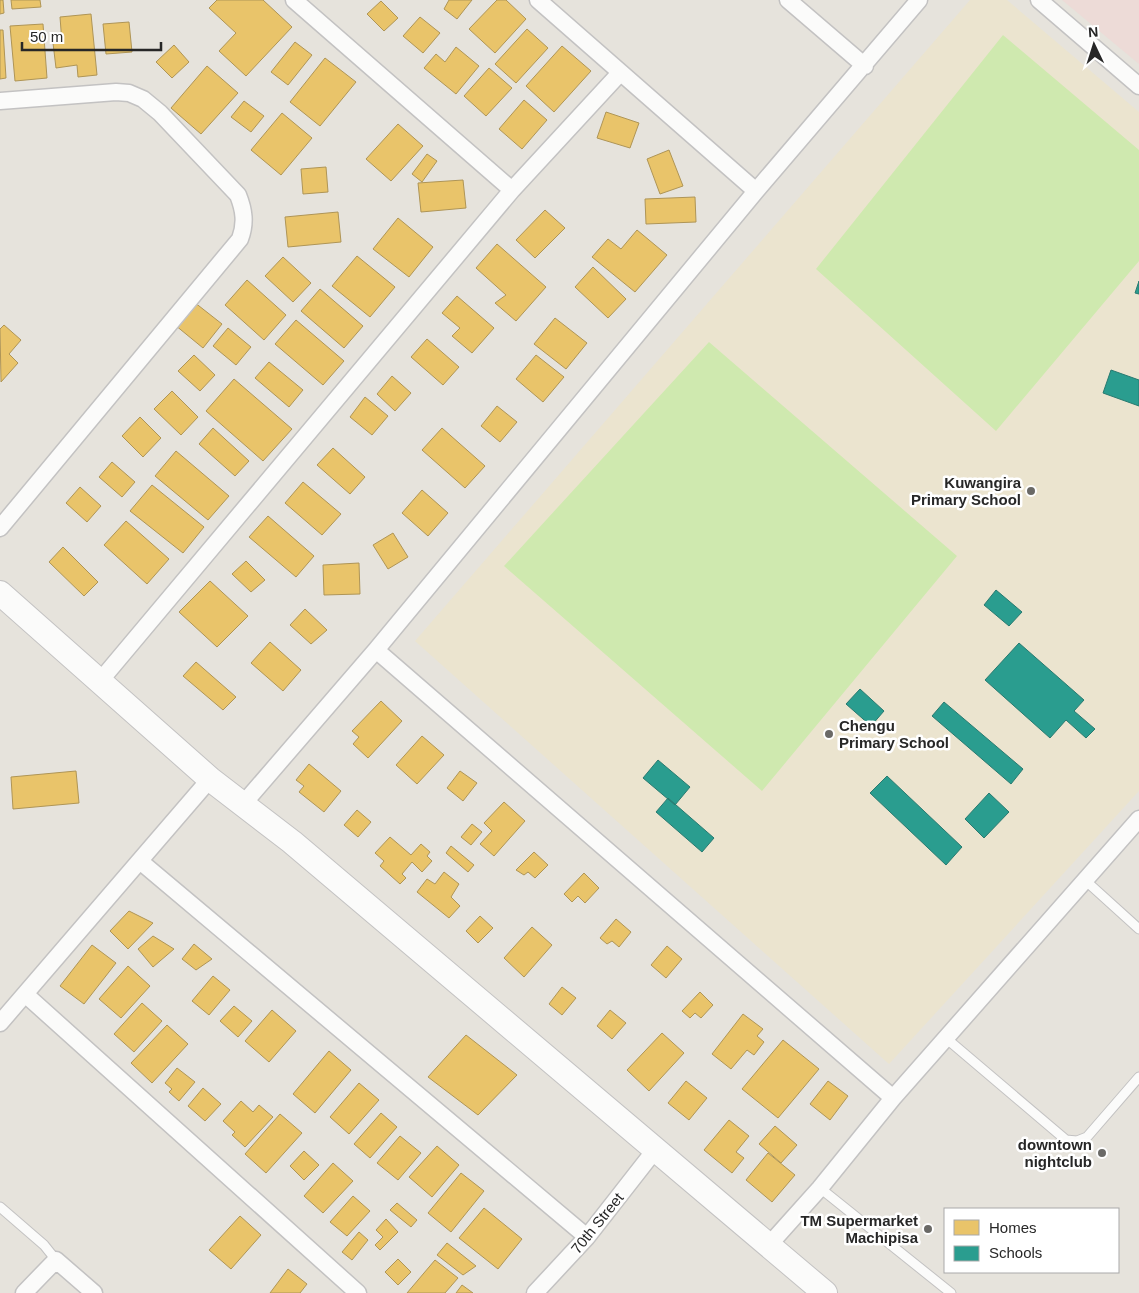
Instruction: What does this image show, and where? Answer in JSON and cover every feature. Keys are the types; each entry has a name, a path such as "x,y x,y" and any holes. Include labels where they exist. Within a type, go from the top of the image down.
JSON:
{"street":[{"path":"294,0 512,190"},
{"path":"538,0 756,191"},
{"path":"788,0 865,66"},
{"path":"244,804 376,650 756,191 865,66 919,0"},
{"path":"1039,0 1139,86"},
{"path":"100,682 512,190 620,73"},
{"path":"0,101 116,92 129,93 143,99 160,113 238,195 244,212 244,228 240,239 0,528"},
{"path":"0,593 210,780 292,842 825,1293"},
{"path":"376,650 893,1098"},
{"path":"2,1015 25,994 210,780"},
{"path":"769,1245 820,1188 893,1098 1139,819"},
{"path":"141,862 587,1237"},
{"path":"25,994 358,1293"},
{"name":"70th Street","path":"536,1293 587,1237 655,1150"},
{"path":"24,1293 56,1260 94,1293"}],"lane":[{"path":"1086,881 1139,929"},
{"path":"946,1039 1066,1140 1077,1141 1087,1136 1139,1077"},
{"path":"820,1188 951,1293"},
{"path":"0,1207 44,1245 56,1260"}],"shaded area":[{"name":"Chengu Primary School","path":"970,0 1007,0 1139,112 1139,791 889,1064 415,641"},
{"path":"1062,0 1139,0 1139,64"}],"green space":[{"path":"1003,35 1139,150 1139,261 996,431 816,269"},
{"path":"709,342 957,556 762,791 504,566"}],"building: Homes":[{"path":"0,0 3,0 4,13 0,14"},
{"path":"11,0 40,0 41,7 12,9"},
{"path":"217,0 263,0 292,27 246,76 219,51 236,33 209,8"},
{"path":"449,0 472,0 457,19 444,9"},
{"path":"497,0 506,0 526,19 495,53 469,29"},
{"path":"381,1 398,18 384,31 367,14"},
{"path":"91,14 97,75 78,77 77,65 56,68 53,43 62,43 60,17"},
{"path":"420,17 440,33 423,53 403,36"},
{"path":"129,22 132,52 106,54 103,24"},
{"path":"43,24 47,78 15,81 10,26"},
{"path":"527,29 548,48 516,83 495,64"},
{"path":"0,30 3,30 6,78 0,79"},
{"path":"295,42 312,55 288,85 271,72"},
{"path":"174,45 189,62 172,78 156,62"},
{"path":"562,46 591,71 554,112 526,86"},
{"path":"456,47 479,66 456,94 424,68 436,54 445,62"},
{"path":"325,58 356,82 320,126 290,102"},
{"path":"207,66 238,93 201,134 171,108"},
{"path":"489,68 512,88 486,116 464,96"},
{"path":"524,100 547,120 522,149 499,129"},
{"path":"244,101 264,116 251,132 231,117"},
{"path":"606,112 639,123 630,148 597,138"},
{"path":"282,113 312,138 281,175 251,150"},
{"path":"398,124 423,146 391,181 366,159"},
{"path":"669,150 683,186 660,194 647,159"},
{"path":"427,154 437,161 422,182 412,174"},
{"path":"326,167 328,192 303,194 301,169"},
{"path":"463,180 466,208 421,212 418,183"},
{"path":"695,197 696,222 646,224 645,199"},
{"path":"545,210 565,228 535,258 516,240"},
{"path":"338,212 341,242 288,247 285,217"},
{"path":"398,218 433,247 409,277 373,249"},
{"path":"637,230 667,255 635,292 592,257 608,239 621,249"},
{"path":"497,244 546,287 516,321 495,303 506,295 476,268"},
{"path":"357,256 395,287 370,317 332,286"},
{"path":"283,257 311,283 293,302 265,276"},
{"path":"593,267 626,299 608,318 575,287"},
{"path":"247,280 286,315 264,340 225,305"},
{"path":"320,289 363,326 344,348 301,311"},
{"path":"457,296 494,328 472,353 452,336 460,328 442,313"},
{"path":"194,302 222,324 203,348 175,325"},
{"path":"555,318 587,343 566,369 534,344"},
{"path":"296,320 344,361 323,385 275,344"},
{"path":"4,325 21,340 9,354 18,363 1,382 0,329"},
{"path":"228,328 251,347 236,365 213,346"},
{"path":"427,339 459,367 443,385 411,357"},
{"path":"194,355 215,375 200,391 178,371"},
{"path":"536,355 564,377 543,402 516,379"},
{"path":"269,362 303,390 289,407 255,378"},
{"path":"392,376 411,393 395,411 377,394"},
{"path":"234,379 292,429 263,461 206,411"},
{"path":"172,391 198,417 181,435 154,409"},
{"path":"365,397 388,416 372,435 350,417"},
{"path":"497,406 517,422 500,442 481,426"},
{"path":"140,417 161,438 143,457 122,436"},
{"path":"213,428 249,461 235,476 199,444"},
{"path":"442,428 485,466 465,488 422,450"},
{"path":"333,448 365,477 350,494 317,465"},
{"path":"176,451 229,496 208,520 155,476"},
{"path":"112,462 135,482 122,497 99,477"},
{"path":"303,482 341,514 322,535 285,503"},
{"path":"152,485 204,527 183,553 130,511"},
{"path":"80,487 101,506 87,522 66,503"},
{"path":"422,490 448,513 428,536 402,513"},
{"path":"268,516 314,556 296,577 249,537"},
{"path":"126,521 169,559 147,584 104,545"},
{"path":"393,533 408,557 388,569 373,545"},
{"path":"63,547 98,582 84,596 49,562"},
{"path":"246,561 265,580 251,592 232,574"},
{"path":"359,563 360,594 324,595 323,565"},
{"path":"210,581 248,616 217,647 179,612"},
{"path":"305,609 327,630 311,644 290,625"},
{"path":"270,642 301,670 283,691 251,663"},
{"path":"196,662 236,697 223,710 183,676"},
{"path":"381,701 402,721 368,758 353,744 359,737 352,731"},
{"path":"422,736 444,755 417,784 396,765"},
{"path":"309,764 341,791 324,812 299,792 304,786 296,780"},
{"path":"76,771 79,803 13,809 11,777"},
{"path":"460,771 477,783 463,801 447,788"},
{"path":"504,802 525,821 494,856 480,844 492,831 484,823"},
{"path":"357,810 371,822 358,837 344,825"},
{"path":"472,824 482,832 471,845 461,837"},
{"path":"390,837 411,855 421,844 430,852 427,856 432,861 422,872 412,862 402,874 406,878 400,884 380,866 384,861 375,853"},
{"path":"451,846 474,865 468,872 446,853"},
{"path":"534,852 548,865 535,878 528,872 524,875 516,870"},
{"path":"444,872 459,884 451,897 460,906 449,918 417,892 427,879 435,884"},
{"path":"584,873 599,888 585,903 578,896 572,902 564,894"},
{"path":"129,911 153,923 128,949 110,931"},
{"path":"480,916 493,928 478,943 466,931"},
{"path":"616,919 631,932 619,947 612,941 607,944 600,938"},
{"path":"532,927 552,945 524,977 504,958"},
{"path":"153,936 174,949 153,967 138,949"},
{"path":"194,944 212,959 196,970 182,959"},
{"path":"92,945 116,963 84,1004 60,986"},
{"path":"667,946 682,959 666,978 651,965"},
{"path":"128,966 150,986 121,1018 99,999"},
{"path":"213,976 230,990 209,1015 192,1001"},
{"path":"562,987 576,998 562,1015 549,1004"},
{"path":"700,992 713,1005 701,1018 695,1013 690,1018 682,1011"},
{"path":"142,1003 162,1021 134,1052 114,1034"},
{"path":"234,1006 252,1021 238,1037 220,1021"},
{"path":"272,1010 296,1031 269,1062 245,1041"},
{"path":"610,1010 626,1023 612,1039 597,1026"},
{"path":"743,1014 763,1029 757,1036 764,1042 754,1055 747,1050 731,1069 712,1054"},
{"path":"167,1025 188,1044 152,1083 131,1063"},
{"path":"662,1033 684,1053 649,1091 627,1070"},
{"path":"466,1035 517,1075 478,1115 428,1077"},
{"path":"783,1040 819,1069 778,1118 742,1089"},
{"path":"329,1051 351,1070 315,1113 293,1094"},
{"path":"177,1068 195,1082 179,1101 169,1092 172,1089 165,1083"},
{"path":"686,1081 707,1098 689,1120 668,1103"},
{"path":"828,1081 848,1096 830,1120 810,1104"},
{"path":"359,1083 379,1100 349,1134 330,1117"},
{"path":"203,1088 221,1104 205,1121 188,1106"},
{"path":"241,1101 253,1112 259,1105 273,1117 245,1147 232,1135 235,1132 223,1121"},
{"path":"381,1113 397,1127 370,1158 354,1144"},
{"path":"280,1114 302,1133 266,1173 245,1154"},
{"path":"729,1120 749,1136 736,1152 744,1158 732,1173 704,1150"},
{"path":"775,1126 797,1145 781,1163 759,1144"},
{"path":"400,1136 421,1153 398,1180 377,1163"},
{"path":"437,1146 459,1165 432,1197 409,1177"},
{"path":"304,1151 319,1165 304,1180 290,1166"},
{"path":"768,1153 795,1175 772,1202 746,1180"},
{"path":"333,1163 353,1181 323,1213 304,1196"},
{"path":"461,1173 484,1191 451,1232 428,1213"},
{"path":"353,1196 370,1211 347,1236 330,1222"},
{"path":"397,1203 417,1220 411,1227 390,1210"},
{"path":"484,1208 522,1239 498,1269 459,1238"},
{"path":"240,1216 261,1235 231,1269 209,1250"},
{"path":"386,1219 398,1232 380,1250 375,1245 383,1237 376,1230"},
{"path":"359,1232 368,1240 352,1260 342,1252"},
{"path":"447,1243 476,1266 463,1275 437,1255"},
{"path":"398,1259 411,1272 398,1285 385,1272"},
{"path":"435,1260 458,1278 445,1293 407,1293"},
{"path":"288,1269 307,1284 300,1293 270,1293"},
{"path":"462,1285 473,1293 456,1293"}],"building: Schools":[{"path":"1139,281 1139,294 1135,293"},
{"path":"1111,370 1139,380 1139,406 1103,393"},
{"path":"996,590 1022,612 1009,626 984,605"},
{"path":"1019,643 1084,700 1074,711 1095,729 1086,738 1066,720 1050,738 985,680"},
{"path":"860,689 884,711 871,726 846,704"},
{"path":"944,702 1023,769 1011,784 932,716"},
{"path":"658,760 690,787 675,805 643,778"},
{"path":"887,776 962,847 946,865 870,793"},
{"path":"989,793 1009,812 984,838 965,819"},
{"path":"668,798 714,838 702,852 656,812"}],"place":[{"name":"Kuwangira Primary School","path":"1031,491"},
{"name":"Chengu Primary School","path":"829,734"},
{"name":"downtown nightclub","path":"1102,1153"},
{"name":"TM Supermarket Machipisa","path":"928,1229"}]}
